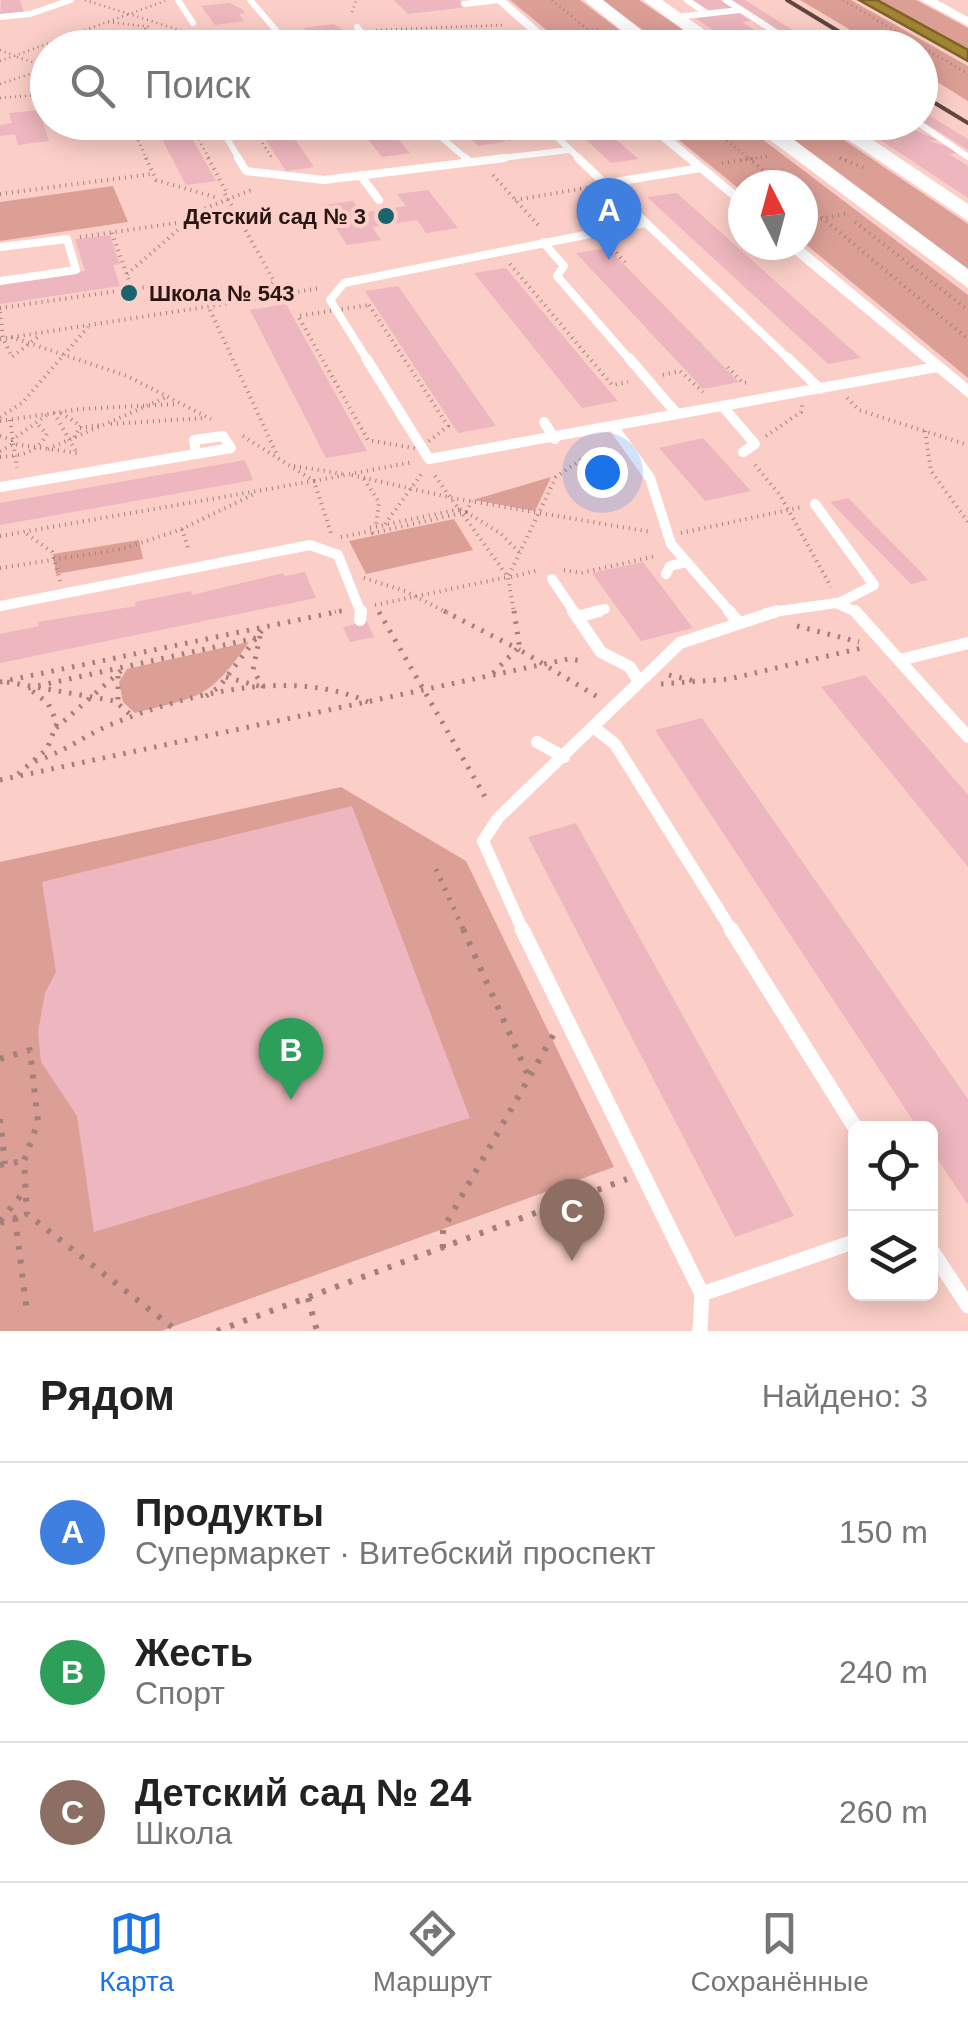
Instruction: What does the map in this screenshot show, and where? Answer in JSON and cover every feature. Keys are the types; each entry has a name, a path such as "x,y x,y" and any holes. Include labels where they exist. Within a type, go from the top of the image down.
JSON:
{"main road":[{"path":"592,0 632,30"},
{"path":"650,0 695,30"},
{"path":"780,140 968,281"},
{"path":"861,140 948,193 968,214"}],"street":[{"path":"499,0 534,30"},
{"path":"927,0 968,22"},
{"path":"943,0 968,13"},
{"path":"667,140 728,191"},
{"path":"810,260 968,393"}],"lane":[{"path":"0,17 30,14 72,0"},
{"path":"178,0 193,23"},
{"path":"250,0 274,30"},
{"path":"464,4 499,0"},
{"path":"687,0 710,15"},
{"path":"726,0 772,30"},
{"path":"676,17 741,10"},
{"path":"938,136 968,157"},
{"path":"228,140 244,167 324,180 568,150"},
{"path":"447,140 474,160"},
{"path":"558,140 820,388"},
{"path":"603,184 700,168"},
{"path":"360,175 379,200"},
{"path":"644,223 344,283 330,300 429,459 618,433 677,414 725,409 937,367"},
{"path":"0,247 67,239 76,270 0,281"},
{"path":"547,240 564,266 556,276 677,414"},
{"path":"725,409 756,444 743,452"},
{"path":"544,422 555,439"},
{"path":"618,433 650,478 677,551 739,623"},
{"path":"0,486 196,453"},
{"path":"815,504 874,586 839,603"},
{"path":"0,606 310,545 338,555 369,606 360,620"},
{"path":"666,574 670,566 686,562"},
{"path":"552,579 601,652 630,667 639,679"},
{"path":"700,1331 702,1294 484,851 486,832 680,643 821,602 853,608 968,737"},
{"path":"577,616 605,610"},
{"path":"900,660 968,643"},
{"path":"596,729 615,744 850,1121"},
{"path":"537,742 564,756"},
{"path":"702,1294 848,1244"},
{"path":"938,1260 968,1306"}],"path":[{"path":"85,0 170,29"},
{"path":"84,30 168,0"},
{"path":"552,0 588,30"},
{"path":"843,0 894,30"},
{"path":"106,22 175,30"},
{"path":"358,29 500,25"},
{"path":"145,26 147,30"},
{"path":"0,50 30,61"},
{"path":"0,61 30,50"},
{"path":"938,56 968,74"},
{"path":"0,61 24,59"},
{"path":"0,84 30,73"},
{"path":"0,98 30,96"},
{"path":"138,140 156,180 218,198"},
{"path":"198,140 282,292"},
{"path":"244,167 275,163 260,140"},
{"path":"510,140 524,154"},
{"path":"726,140 763,170"},
{"path":"474,160 515,200 547,240"},
{"path":"0,194 152,174"},
{"path":"515,200 584,190"},
{"path":"127,274 184,222 225,194"},
{"path":"818,214 968,339"},
{"path":"67,239 184,222"},
{"path":"112,233 132,288"},
{"path":"255,302 274,281"},
{"path":"2,339 210,310 344,283"},
{"path":"42,333 12,357 2,339 0,310 132,288 297,292"},
{"path":"210,310 279,458"},
{"path":"20,483 10,415 89,326"},
{"path":"728,367 744,383 763,379"},
{"path":"834,386 859,410 968,445"},
{"path":"756,444 801,412 804,392"},
{"path":"48,449 167,396"},
{"path":"0,419 10,415 181,404"},
{"path":"106,408 131,422"},
{"path":"0,454 54,413"},
{"path":"54,413 80,428 208,418"},
{"path":"54,413 88,472"},
{"path":"0,454 15,456 38,448 47,434 36,423"},
{"path":"72,441 80,428"},
{"path":"925,431 930,471 968,522"},
{"path":"508,577 556,477 618,433"},
{"path":"0,436 38,448 77,453"},
{"path":"743,452 788,510 839,603"},
{"path":"291,466 668,535 815,504"},
{"path":"377,528 428,466 508,577 518,649"},
{"path":"362,477 379,502 377,528"},
{"path":"0,536 314,480 333,538 463,511 472,502"},
{"path":"0,568 123,549 182,529 261,490"},
{"path":"377,528 463,511 493,526 520,553"},
{"path":"24,532 49,546 60,560"},
{"path":"29,687 122,670 369,606 551,568 581,573 677,551"},
{"path":"348,576 416,597 518,649 616,707"},
{"path":"369,606 424,690 498,818"},
{"path":"639,679 699,682 873,645 760,618"},
{"path":"199,700 226,677 257,637"},
{"path":"2,682 257,637"},
{"path":"257,637 253,670 264,688"},
{"path":"490,676 518,649"},
{"path":"5,780 574,659 630,667"},
{"path":"35,761 46,750 55,729 122,670"},
{"path":"118,703 116,688 122,670"},
{"path":"226,677 264,688"},
{"path":"639,679 699,682"},
{"path":"2,682 94,696 118,703 132,716"},
{"path":"29,687 52,708 55,729"},
{"path":"5,780 35,761 132,716 199,700 264,688 326,687 352,692 368,702"},
{"path":"436,869 528,1075"},
{"path":"443,1248 443,1229 550,1034 569,1028"},
{"path":"0,1058 30,1050 38,1122 24,1161 27,1214"},
{"path":"0,1120 3,1164 24,1161"},
{"path":"217,1331 640,1174"},
{"path":"0,1222 28,1186"},
{"path":"0,1222 27,1214"},
{"path":"27,1214 177,1331"},
{"path":"15,1218 27,1312"},
{"path":"308,1298 317,1331"}],"shaded area":[{"path":"510,0 580,0 620,30 546,30"},
{"path":"602,0 639,0 684,30 643,30"},
{"path":"800,0 851,0 904,30 850,30"},
{"path":"859,0 877,0 932,30 913,30"},
{"path":"877,0 916,0 968,28 968,50 938,30"},
{"path":"938,34 968,50 968,61 938,44"},
{"path":"938,49 968,66 968,101 938,82"},
{"path":"679,140 763,140 803,170 728,170 728,180"},
{"path":"791,140 844,140 968,224 968,270"},
{"path":"818,181 968,295 968,378 818,254"},
{"path":"113,186 128,222 0,241 0,202"},
{"path":"551,477 535,511 473,500"},
{"path":"454,519 473,550 366,574 349,541"},
{"path":"139,540 143,559 56,574 53,554"},
{"path":"249,642 223,675 201,693 135,713 123,702 119,682 127,669"},
{"path":"341,787 466,861 614,1167 161,1331 0,1331 0,862"}],"building":[{"path":"1,0 20,0 24,12 0,15"},
{"path":"394,0 459,0 467,7 408,14"},
{"path":"693,0 720,0 732,8 710,11"},
{"path":"732,0 745,0 792,30 779,30"},
{"path":"229,3 242,9 245,13 239,14 244,21 215,25 201,6"},
{"path":"739,13 751,21 742,22 755,30 713,30 695,18"},
{"path":"334,24 343,30 306,30"},
{"path":"30,111 30,140 49,141 18,145 15,134 0,136 0,125 12,123 9,113"},
{"path":"938,121 968,139 968,150 938,131"},
{"path":"162,140 193,140 216,181 186,185"},
{"path":"266,140 295,140 314,167 286,171"},
{"path":"368,140 399,140 410,153 382,157"},
{"path":"472,140 505,142 478,146"},
{"path":"586,140 617,140 638,159 611,163"},
{"path":"880,140 938,140 929,141 958,153 949,154 968,166 968,198"},
{"path":"428,190 458,228 426,233 417,220 372,227 381,240 347,245 321,205 353,201 362,213 406,206 397,194"},
{"path":"677,193 728,239 728,260 752,260 861,358 828,364 647,197"},
{"path":"110,235 120,264 113,265 120,286 0,304 0,283 85,271 75,239"},
{"path":"608,248 739,382 703,389 576,253"},
{"path":"506,268 618,401 582,408 474,273"},
{"path":"398,286 496,426 458,433 365,291"},
{"path":"286,304 367,451 326,458 250,310"},
{"path":"703,438 751,491 705,501 659,448"},
{"path":"245,460 253,480 0,525 0,503"},
{"path":"848,498 928,580 911,584 830,502"},
{"path":"643,562 693,628 641,641 592,573"},
{"path":"305,572 316,598 0,663 0,634 39,626 38,622 136,606 135,602 191,591 192,595 283,573 285,576"},
{"path":"367,621 374,637 350,642 343,627"},
{"path":"865,675 968,795 968,867 821,687"},
{"path":"702,718 968,1099 968,1205 938,1160 938,1121 913,1121 655,730"},
{"path":"352,806 470,1118 94,1232 77,1116 41,1062 38,1032 45,993 56,972 42,882"},
{"path":"576,823 794,1216 735,1237 528,837"}],"railway":[{"path":"787,0 836,30"},
{"path":"938,105 968,123"}],"place":[{"name":"Детский сад № 3","path":"386,216"},
{"name":"Продукты","path":"609,260"},
{"name":"Школа № 543","path":"129,293"},
{"name":"Жесть","path":"291,1100"},
{"name":"Детский сад № 24","path":"572,1261"}]}
